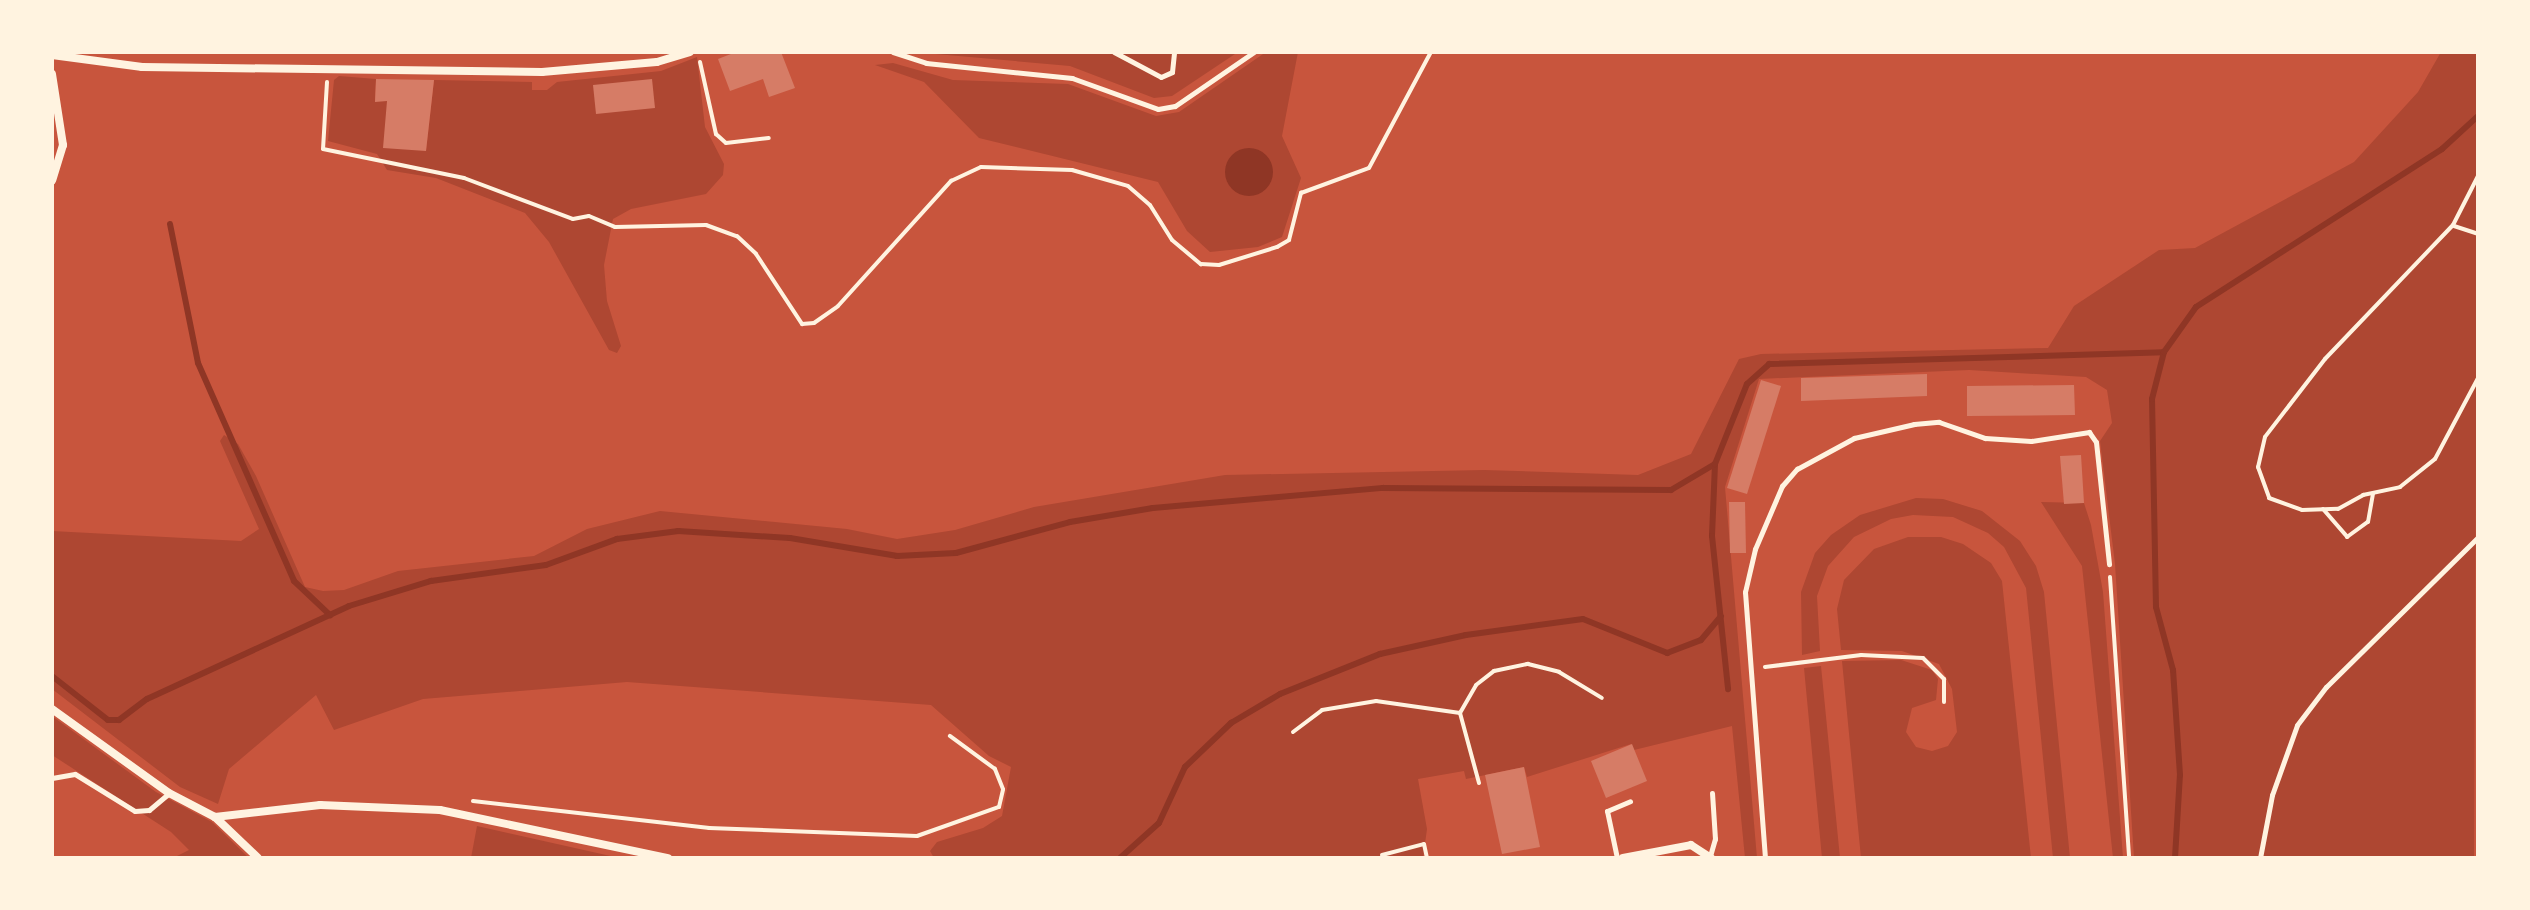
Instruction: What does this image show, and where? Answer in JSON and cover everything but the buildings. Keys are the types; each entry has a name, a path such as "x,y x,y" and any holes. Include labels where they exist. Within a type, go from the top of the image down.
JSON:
{"street":[{"path":"52,55 142,67 542,72 657,62 689,52"},
{"path":"52,74 63,145 52,180"},
{"path":"52,709 169,793 215,817 258,858"},
{"path":"215,817 320,805 440,810 668,858"},
{"path":"1623,858 1691,845 1710,857"}],"lane":[{"path":"895,52 926,63 1072,78 1158,109 1175,106 1254,52"},
{"path":"1114,52 1161,77 1183,52"},
{"path":"1174,52 1177,62"},
{"path":"1765,858 1747,668 1745,592 1755,549 1782,486 1822,453 1884,429 1939,422 1985,438 2031,441 2089,432 2096,442 2109,564"},
{"path":"2260,858 2272,795 2297,725 2326,687 2478,537"},
{"path":"52,778 75,774 135,811 149,810 169,793"},
{"path":"1710,857 1715,839 1712,793"},
{"path":"1617,858 1607,811 1630,801"}],"path":[{"path":"698,52 716,134 726,143 769,138"},
{"path":"328,67 323,149 464,178 552,213 589,216 615,227 706,225 737,236 756,254 802,324 814,323 838,306 951,181 981,167 1072,170 1128,186 1150,205 1172,240 1201,264 1219,265 1289,240 1301,193 1369,168 1431,52"},
{"path":"2478,176 2453,225 2325,359 2265,437 2258,467 2269,498 2302,510 2338,509 2373,493 2400,487 2435,459 2478,378"},
{"path":"2453,225 2478,234"},
{"path":"2323,509 2347,537 2368,522 2373,493"},
{"path":"2109,564 2129,858"},
{"path":"1747,668 1861,655 1923,658 1944,679 1944,702"},
{"path":"1479,783 1460,713 1476,685 1494,671 1528,664 1559,672 1602,698"},
{"path":"1293,732 1322,710 1376,701 1460,713"},
{"path":"440,810 478,800 709,828 917,836 999,807 1003,789 995,769 950,736"},
{"path":"1382,855 1424,844 1427,858"}],"shaded area":[{"path":"913,52 1238,52 1172,96 1154,98 1070,66"},
{"path":"1266,52 1298,52 1282,136 1301,178 1282,237 1258,247 1210,252 1187,231 1158,182 979,138 924,82 875,65 893,63 953,80 1068,84 1156,116 1179,112"},
{"path":"2441,52 2478,52 2474,858 2134,858 2115,564 2100,441 2112,423 2107,390 2086,377 1969,370 1759,379 1725,487 1757,858 1745,858 1732,726 1634,750 1631,744 1527,777 1524,767 1466,779 1464,771 1418,779 1427,829 1423,858 934,858 930,851 937,842 983,828 1002,816 1011,767 989,756 931,705 627,682 423,699 334,730 316,695 229,769 218,804 180,787 52,689 52,531 241,541 259,529 220,441 224,435 238,444 256,476 305,587 323,591 344,590 398,571 534,556 587,529 660,511 847,529 897,539 955,530 1034,507 1225,475 1484,470 1638,475 1691,454 1739,359 1761,354 2048,348 2074,306 2159,250 2195,248 2354,162 2418,92"},
{"path":"697,57 705,127 724,164 723,175 706,194 631,209 613,219 604,265 607,301 621,346 617,353 609,350 549,242 525,213 436,178 387,170 377,154 328,141 334,80 339,76 376,79 375,101 387,101 426,151 434,80 532,82 532,90 547,90 557,82 661,71"},
{"path":"1249,148 1266,155 1273,172 1266,189 1249,196 1232,189 1225,172 1232,155"},
{"path":"1916,498 1943,499 1982,511 2020,541 2036,566 2044,592 2070,858 2053,858 2026,588 2004,547 1988,533 1953,517 1913,515 1891,519 1854,537 1828,566 1817,596 1820,651 1802,655 1801,592 1815,553 1831,535 1860,515"},
{"path":"2041,502 2084,503 2091,525 2103,592 2123,858 2113,858 2082,566"},
{"path":"1908,537 1941,537 1963,544 1991,563 2002,581 2031,858 1861,858 1842,661 1901,660 1932,670 1938,679 1936,700 1912,708 1906,732 1916,747 1932,751 1948,746 1957,732 1952,689 1939,664 1902,651 1841,650 1837,609 1844,580 1874,549"},
{"path":"1821,666 1840,858 1822,858 1804,668"},
{"path":"52,716 156,792 212,822 249,858 173,858 189,850 171,832 52,755"},
{"path":"477,826 615,857 615,858 471,858"}],"waterway":[{"path":"2175,858 2180,775 2173,670 2156,607 2152,399 2164,352 2196,307 2442,149 2478,116"},
{"path":"170,224 198,363 294,581 330,615"},
{"path":"52,676 108,720 119,720 147,699 349,606 431,581 546,565 617,539 678,531 790,538 897,556 956,553 1070,522 1153,508 1383,488 1671,490 1715,464 1747,384 1769,364 2164,352"},
{"path":"1715,464 1712,536 1728,689"},
{"path":"1120,858 1159,823 1185,767 1231,723 1280,694 1380,654 1466,635 1583,619 1667,653 1701,640 1721,616"}]}
